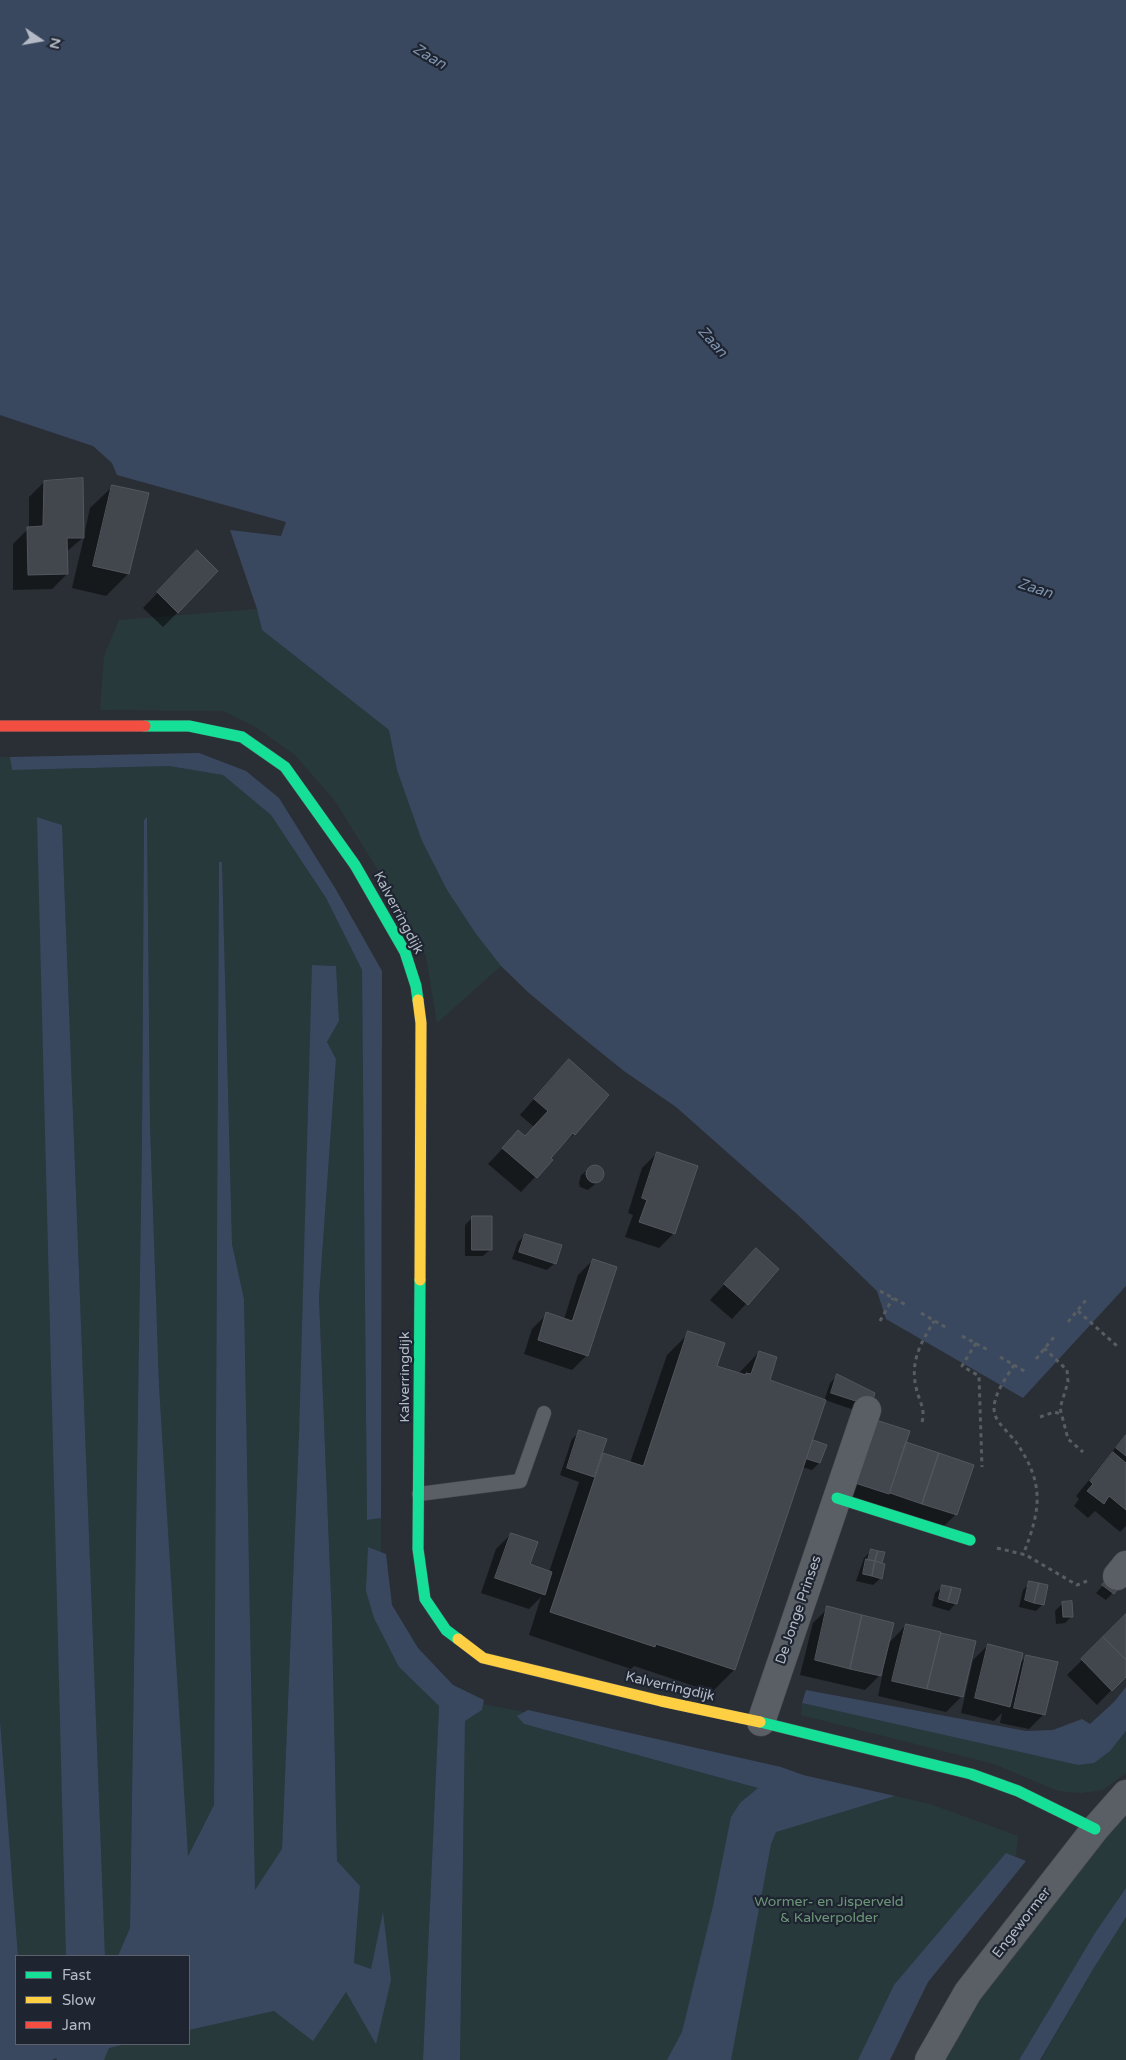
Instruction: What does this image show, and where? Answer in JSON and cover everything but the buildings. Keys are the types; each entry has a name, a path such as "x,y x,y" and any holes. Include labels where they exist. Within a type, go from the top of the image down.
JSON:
{"street":[{"name":"Kalverringdijk","path":"0,726 189,726 242,737 285,767 355,865 405,952 416,986 421,1023 418,1549 425,1599 446,1630 483,1658 660,1701 761,1722 971,1774 1018,1791 1095,1829"},
{"name":"De Jonge Prinses","path":"761,1722 867,1410"},
{"path":"837,1498 970,1540"},
{"name":"Engewormer","path":"929,2060 968,1992 1095,1829 1126,1794"}],"lane":[{"path":"419,1494 520,1481 544,1413"}],"path":[{"path":"880,1291 906,1305"},
{"path":"880,1321 893,1298"},
{"path":"1068,1322 1086,1300"},
{"path":"1078,1311 1117,1346"},
{"path":"921,1313 947,1328"},
{"path":"922,1422 923,1410 913,1374 914,1360 917,1349 934,1320"},
{"path":"962,1336 988,1350"},
{"path":"1036,1359 1054,1338"},
{"path":"976,1343 962,1366 979,1376 982,1466"},
{"path":"1044,1348 1067,1370 1068,1382 1061,1403 1062,1414 1068,1439 1083,1452"},
{"path":"1000,1357 1026,1372"},
{"path":"1014,1365 1001,1388 994,1410 997,1419 1031,1467 1038,1486 1033,1528 1023,1555"},
{"path":"1040,1417 1054,1412 1062,1414"},
{"path":"970,1540 1023,1555 1077,1585 1122,1570"}],"green space":[{"path":"257,609 262,630 389,730 397,770 422,841 447,890 476,934 501,966 437,1023 426,956 389,888 335,801 295,755 254,726 223,711 100,710 104,656 119,620"},
{"path":"0,757 10,757 12,770 169,766 223,775 271,815 326,898 362,970 367,1520 381,1518 381,1552 368,1547 399,1667 439,1706 423,2060 104,2060 109,2047 120,2045 190,2045 190,2030 274,2011 346,1992 376,2043 383,1914 371,1969 354,1963 360,1886 337,1861 332,1621 319,1298 336,1059 327,1042 339,1021 336,966 313,965 299,1434 282,1850 255,1891 244,1299 232,1244 222,862 219,863 214,1805 187,1857 159,1385 150,1125 147,818 144,820 142,1141 130,1928 118,1955 105,1955 62,825 38,817 66,1955 18,1955 0,1720"},
{"path":"802,1703 1078,1765 1094,1761 1106,1754 1126,1731 1126,1773 1103,1790 1081,1793 1058,1791 994,1764 801,1715"},
{"name":"Wormer- en Jisperveld & Kalverpolder","path":"483,1704 524,1712 518,1716 524,1724 758,1788 874,1803 895,1796 930,1804 1018,1836 1016,1855 972,1906 874,2060 460,2060 465,1721 482,1710"},
{"path":"1126,1812 1126,1888 1095,1934 1019,2060 944,2060 995,1976"},
{"path":"1126,1917 1126,2060 1041,2060 1092,1971"}],"water":[{"name":"Zaan","path":"0,0 1126,0 1126,1286 1023,1398 886,1319 877,1291 798,1215 676,1107 624,1071 578,1034 529,993 501,966 476,934 447,890 422,841 397,770 389,730 262,630 257,609 230,530 281,536 286,522 117,475 112,463 93,446 0,415"},
{"path":"199,753 246,771 279,798 335,888 382,971 381,1518 367,1520 362,970 326,898 271,815 223,775 169,766 12,770 10,757"},
{"path":"37,817 62,825 105,1955 66,1955"},
{"path":"147,817 150,1125 159,1385 188,1856 214,1805 219,862 222,862 232,1244 244,1299 255,1890 282,1849 299,1434 312,965 336,966 339,1021 327,1042 336,1059 319,1298 332,1621 337,1861 360,1886 354,1963 371,1969 383,1912 391,1980 376,2044 346,1992 313,2041 274,2011 190,2030 190,1955 118,1955 130,1928 142,1141 144,820"},
{"path":"368,1547 386,1554 392,1605 418,1648 453,1685 484,1700 482,1710 465,1721 460,2060 423,2060 439,1706 399,1667 374,1618 366,1591"},
{"path":"1126,1687 1126,1731 1110,1751 1094,1763 1078,1765 802,1703 806,1690 1026,1731 1053,1730 1082,1719 1090,1724 1114,1702"},
{"path":"528,1710 781,1767 803,1775 895,1796 776,1832 771,1844 731,2060 667,2060 682,2032 713,1906 731,1817 740,1803 758,1788 524,1724 517,1716"},
{"path":"0,1720 18,1955 15,1955 15,2045 122,2045 109,2048 104,2060 57,2060 56,2058 52,2060 0,2060"},
{"path":"1006,1853 1026,1861 928,1982 890,2060 858,2060 894,1985"},
{"path":"1126,1888 1126,1917 1040,2060 1019,2060 1095,1933"}],"traffic: fast":[{"path":"145,726 189,726 242,737 285,767 355,865 405,952 416,986 418,1000"},
{"path":"420,1280 418,1549 425,1599 446,1630 458,1639"},
{"path":"837,1498 970,1540"},
{"path":"760,1722 971,1774 1018,1791 1095,1829"}],"traffic: slow":[{"path":"418,1000 421,1023 420,1280"},
{"path":"458,1639 483,1658 661,1701 760,1722"}],"traffic: jam":[{"path":"0,726 145,726"}]}
